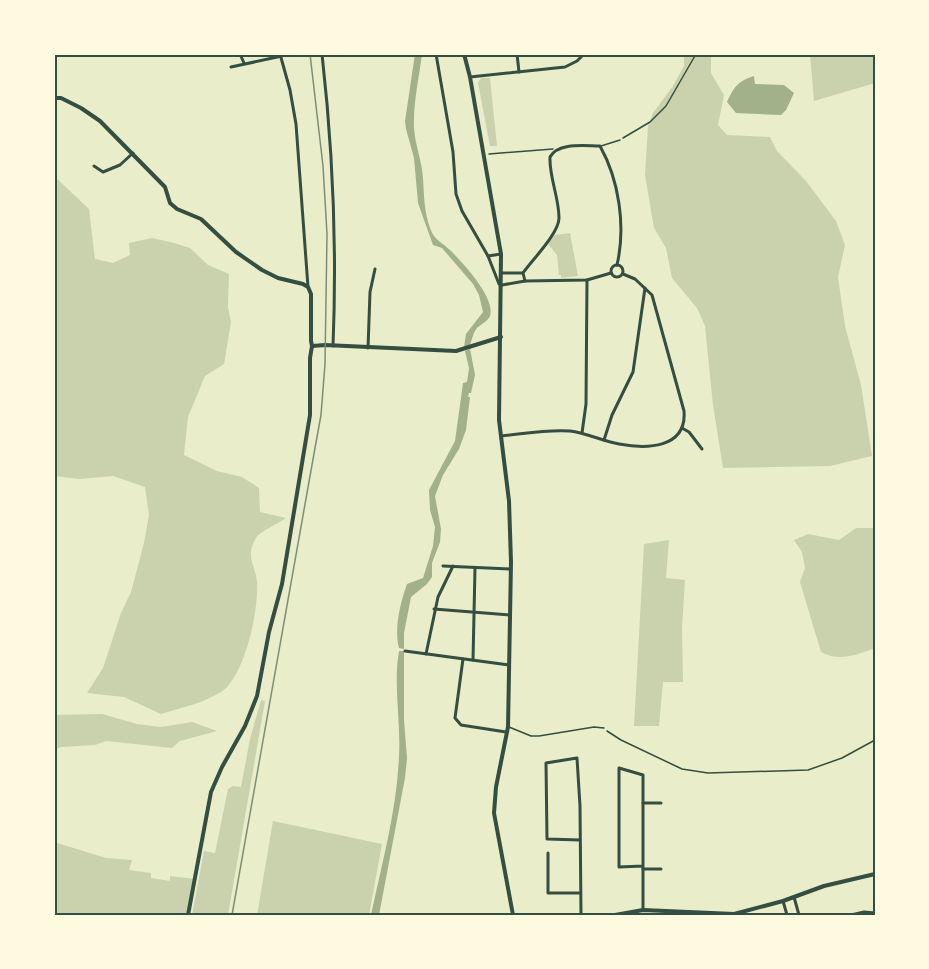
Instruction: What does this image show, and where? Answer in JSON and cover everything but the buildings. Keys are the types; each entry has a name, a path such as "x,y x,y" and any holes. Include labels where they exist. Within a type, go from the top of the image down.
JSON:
{"street":[{"path":"240,54 244,63"},
{"path":"322,54 330,121 332,165 333,346"},
{"path":"436,54 453,152 456,194 462,211 488,256 499,284 502,285"},
{"path":"464,54 501,254 500,436 510,510 511,569 508,729 496,787 494,813 513,915"},
{"path":"517,54 519,72"},
{"path":"470,77 565,67 578,61 584,54"},
{"path":"188,915 211,792 222,767 246,726 260,687 269,632 286,564 310,415 311,294 308,287 304,243 296,124 290,90 281,55 262,62 231,66"},
{"path":"54,98 61,98 81,108 100,122 165,187 171,203 177,209 201,219 236,252 268,274 308,287"},
{"path":"523,273 555,231 559,219 550,157 557,149 578,146 600,146 618,194 620,228 618,265"},
{"path":"94,166 103,172 120,165 133,153"},
{"path":"488,256 501,254"},
{"path":"611,273 612,267 618,265"},
{"path":"618,265 623,268 623,274"},
{"path":"368,348 370,292 375,269"},
{"path":"502,273 523,273"},
{"path":"523,273 525,281"},
{"path":"502,285 525,281 587,280 611,273"},
{"path":"611,273 617,278 623,274"},
{"path":"500,436 550,431 582,433 630,446 660,446 674,438 682,428 684,411 652,295 635,279 623,274"},
{"path":"582,433 586,404 587,280"},
{"path":"604,440 612,415 633,372 645,288"},
{"path":"312,346 456,351 501,337"},
{"path":"682,428 689,432 702,449"},
{"path":"443,566 511,569"},
{"path":"426,654 434,609 453,566"},
{"path":"473,660 475,568"},
{"path":"434,609 510,615"},
{"path":"405,651 509,665"},
{"path":"463,658 455,718 461,725 508,729"},
{"path":"580,840 547,839 546,763 577,758 580,840 581,915"},
{"path":"613,766 643,775 643,910"},
{"path":"620,768 619,867 661,869"},
{"path":"643,803 661,803"},
{"path":"548,853 548,893 580,893"},
{"path":"615,915 643,910 723,914 744,912 824,886 875,874"},
{"path":"794,897 799,915"},
{"path":"783,901 787,915"},
{"path":"851,915 864,912 875,913"}],"lane":[{"path":"600,146 620,140"},
{"path":"508,729 531,736 594,727 604,729"}],"path":[{"path":"620,140 650,122 666,106 696,54"},
{"path":"492,154 557,149"},
{"path":"604,729 621,740 682,769 708,773 808,770 842,758 875,741"}],"shaded area":[{"path":"415,54 422,54 415,100 414,128 428,222 434,235 477,281 490,308 489,318 477,328 470,345 464,347 466,334 483,312 479,295 473,284 442,248 433,245 418,203 414,158 405,121"},
{"path":"684,54 711,54 711,73 724,95 718,125 727,135 770,137 777,151 806,181 836,221 845,245 838,277 845,326 861,385 872,456 830,466 723,468 713,405 705,326 697,308 672,278 666,248 654,228 645,175 648,126 653,113 673,86 684,66"},
{"path":"810,54 875,54 875,83 814,101"},
{"path":"754,76 755,84 784,85 794,93 781,115 736,113 727,102 737,85"},
{"path":"481,78 490,78 497,146 490,146 478,83"},
{"path":"54,176 89,209 95,259 113,263 130,255 129,243 152,238 190,248 208,265 229,274 228,307 231,322 224,364 205,376 188,417 184,455 217,471 242,477 259,488 260,512 286,518 261,533 251,550 257,582 256,608 249,642 230,684 207,699 161,714 124,697 87,693 103,668 121,613 131,592 149,515 145,487 113,476 79,479 54,476"},
{"path":"570,233 578,276 561,278 557,255 548,244 555,235"},
{"path":"470,349 475,375 468,397 470,397 466,430 435,496 441,529 440,542 432,563 432,577 411,597 404,633 404,649 399,648 397,624 404,592 407,584 423,578 433,546 435,527 430,510 429,490 455,441 463,383 467,382 469,368 465,351"},
{"path":"856,528 875,528 875,648 854,655 834,657 821,652 800,582 805,568 802,552 794,540 808,534 839,540"},
{"path":"669,540 666,578 685,580 682,628 683,682 663,682 659,726 634,726 644,544"},
{"path":"399,651 404,651 404,720 407,758 405,778 379,915 371,915 398,776 397,664"},
{"path":"261,700 265,701 228,915 192,915 204,851 215,853 228,789 233,786 241,787 250,739"},
{"path":"102,714 137,724 161,727 192,722 217,731 180,741 172,748 106,741 95,745 61,747 54,750 54,715"},
{"path":"273,821 382,844 369,915 257,915"},
{"path":"54,842 106,858 132,860 129,870 151,873 151,878 170,881 170,876 195,879 188,915 54,915"}],"railway":[{"path":"232,915 321,415 325,364 327,234 323,166 310,54"}]}
